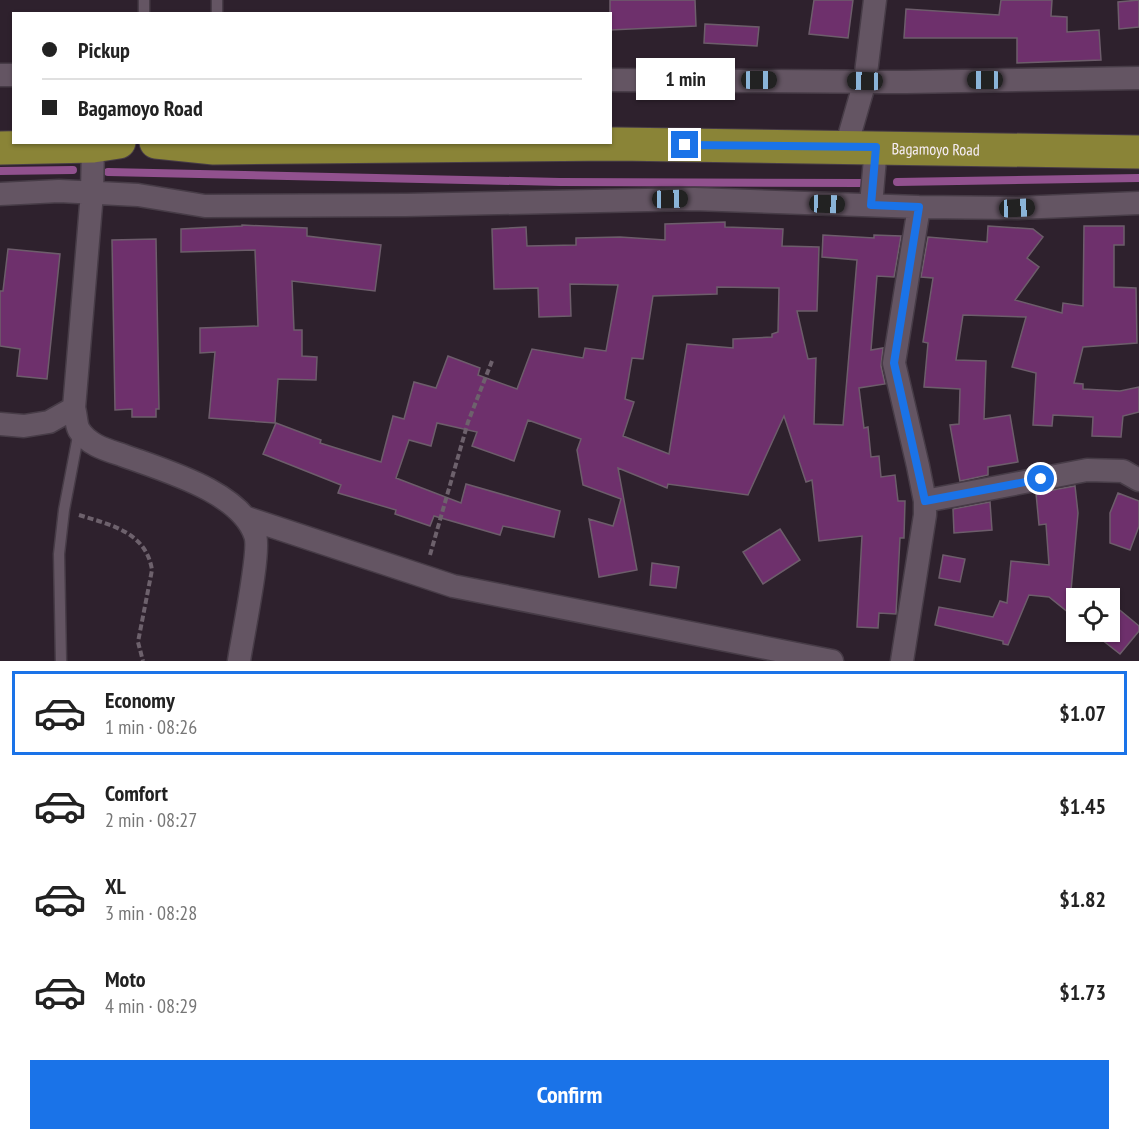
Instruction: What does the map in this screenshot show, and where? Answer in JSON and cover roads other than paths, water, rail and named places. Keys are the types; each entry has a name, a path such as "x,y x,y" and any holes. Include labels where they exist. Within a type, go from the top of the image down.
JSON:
{"highway":[{"path":"0,147 106,144"},
{"name":"Bagamoyo Road","path":"195,144 616,144 1139,152"}],"street":[{"path":"871,205 861,147 865,81 875,0"},
{"path":"612,80 906,82 1139,78"},
{"path":"106,144 92,193 74,408 79,430 97,446 179,476 226,500 247,518 453,586 832,661"},
{"path":"0,194 59,191 138,195 205,206 406,205 694,199 1017,208 1139,203"},
{"path":"902,661 923,532 925,501 894,363 919,207"},
{"path":"0,424 24,426 49,422 74,408"},
{"path":"925,501 1087,470 1123,471 1139,480"},
{"path":"239,661 255,560 256,537 247,518"}],"lane":[{"path":"61,661 59,554 63,510 79,430"}],"waterway":[{"path":"0,171 73,170"},
{"path":"108,172 560,182 861,183"},
{"path":"897,182 1139,178"}]}
